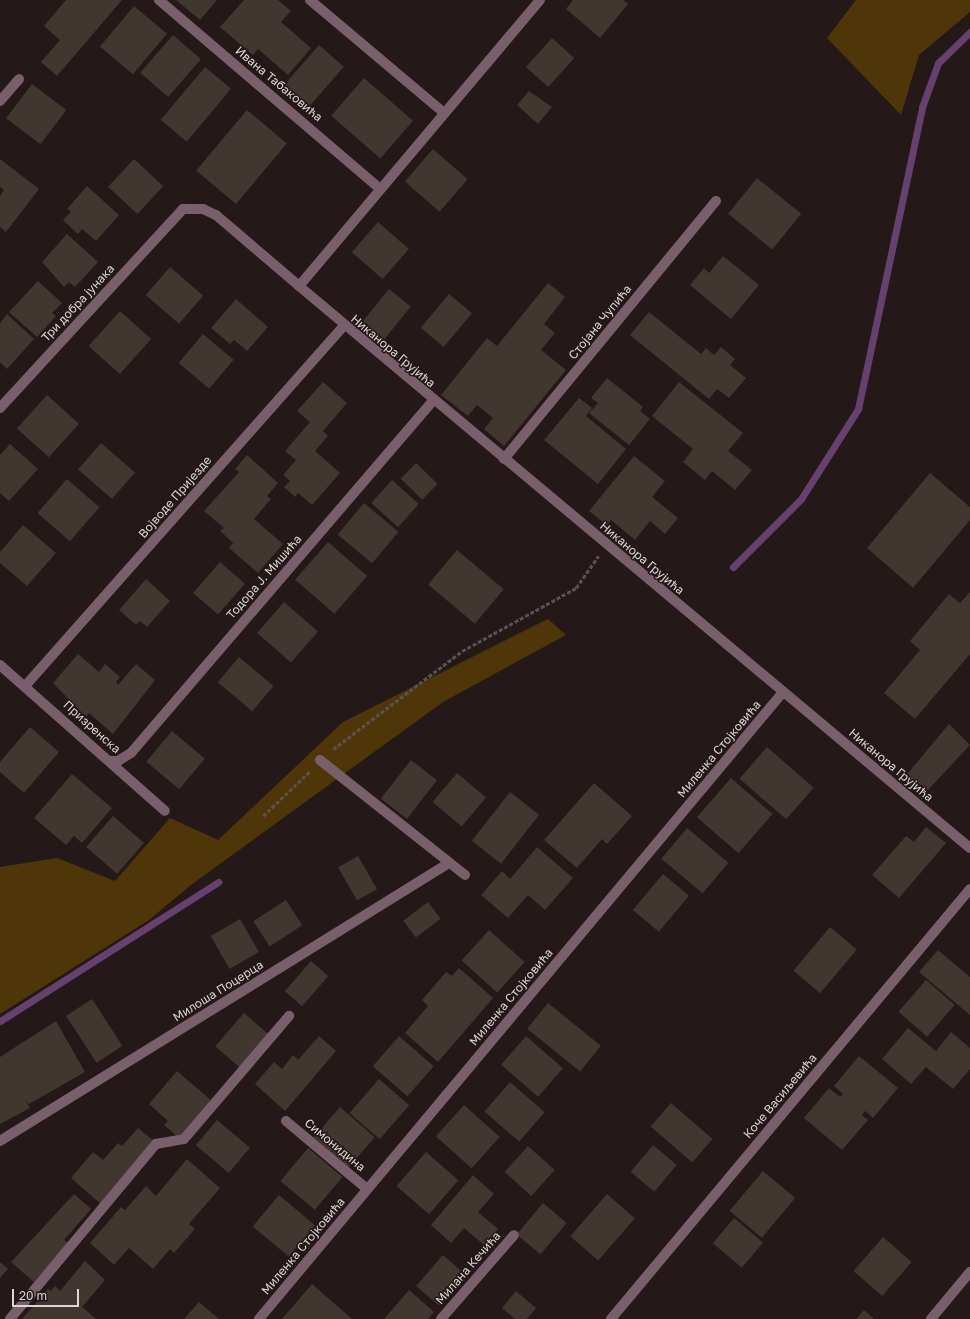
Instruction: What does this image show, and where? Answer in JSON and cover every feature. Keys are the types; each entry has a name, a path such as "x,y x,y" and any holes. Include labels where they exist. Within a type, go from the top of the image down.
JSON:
{"street":[{"name":"Ивана Табаковића","path":"160,0 380,189"},
{"path":"310,0 444,112"},
{"path":"299,286 444,112 540,0"},
{"path":"0,101 19,79"},
{"name":"Стојана Чупића","path":"504,459 716,201"},
{"name":"Никанора Грујића","path":"176,217 183,209 192,208 216,215 343,326 970,848"},
{"name":"Три добра јунака","path":"0,408 176,217"},
{"name":"Војводе Пријезде","path":"26,685 343,326"},
{"name":"Тодора Ј. Мишића","path":"110,761 118,761 131,753 433,401"},
{"name":"Призренска","path":"0,665 26,685 166,811"},
{"name":"Миленка Стојковића","path":"259,1319 783,692"},
{"path":"320,760 465,875"},
{"name":"Милоша Поцерца","path":"0,1141 449,863"},
{"name":"Коче Васиљевића","path":"610,1319 970,889"},
{"path":"10,1319 156,1144 184,1139 289,1016"},
{"name":"Симонидина","path":"286,1121 367,1189"},
{"name":"Милана Кечића","path":"441,1319 514,1235"},
{"path":"931,1319 970,1272"}],"path":[{"path":"263,816 340,741 462,651 576,588 606,544"}],"shaded area":[{"path":"856,0 970,0 970,12 919,55 901,115 827,38"},
{"path":"548,619 566,635 443,702 191,885 149,920 0,1014 0,867 57,858 115,881 170,818 218,840 343,722"}],"building":[{"path":"66,0 122,0 57,76 41,62 60,40 44,26"},
{"path":"176,0 217,0 200,20"},
{"path":"244,0 278,0 291,11 281,22 311,48 288,75 258,49 253,55 220,27"},
{"path":"573,0 623,0 628,4 600,38 566,9"},
{"path":"134,6 167,34 133,74 100,47"},
{"path":"173,35 201,59 168,97 140,73"},
{"path":"552,38 574,58 548,87 526,67"},
{"path":"319,45 344,67 307,109 282,87"},
{"path":"205,67 231,89 187,142 161,120"},
{"path":"364,78 413,121 380,158 331,116"},
{"path":"32,84 66,110 40,144 6,118"},
{"path":"529,91 552,107 538,124 517,105"},
{"path":"247,110 287,143 236,204 196,171"},
{"path":"433,149 468,179 440,212 405,181"},
{"path":"0,159 39,189 6,232 0,227 0,196 4,190 0,187"},
{"path":"134,159 163,186 137,214 108,187"},
{"path":"757,178 801,214 772,250 728,214"},
{"path":"87,186 119,215 96,241 82,229 78,234 63,220 71,212 67,209"},
{"path":"378,222 409,249 383,279 352,252"},
{"path":"67,234 98,262 75,287 69,282 64,287 42,262"},
{"path":"723,256 759,285 731,319 690,285 704,268 709,273"},
{"path":"170,267 203,296 179,324 146,295"},
{"path":"38,281 62,303 52,313 56,316 37,337 9,312"},
{"path":"548,283 565,297 544,324 555,333 541,350 566,370 504,446 484,429 493,418 477,405 468,416 441,395 487,338 497,346"},
{"path":"389,289 411,307 381,343 359,326"},
{"path":"449,294 472,313 444,347 421,328"},
{"path":"236,299 268,327 247,351 234,340 230,344 211,328"},
{"path":"120,311 151,339 120,374 89,346"},
{"path":"649,312 701,354 706,348 714,355 721,347 735,359 730,365 746,378 729,398 717,389 709,399 630,335"},
{"path":"7,314 34,339 7,369 0,362 0,323"},
{"path":"203,334 234,360 209,389 179,363"},
{"path":"607,378 643,407 640,411 650,419 629,445 589,413 598,403 591,398"},
{"path":"323,382 347,403 323,431 328,436 315,451 340,473 312,505 298,493 295,497 284,487 290,481 283,475 296,460 285,451 310,422 297,411"},
{"path":"679,382 743,433 728,451 752,470 735,490 712,471 705,480 683,462 693,449 652,416"},
{"path":"47,395 79,424 49,457 17,428"},
{"path":"579,398 592,408 586,416 626,449 598,484 544,440"},
{"path":"101,443 135,473 112,499 78,469"},
{"path":"10,444 38,469 9,501 0,493 0,455"},
{"path":"247,455 278,483 267,496 271,499 254,519 283,544 258,573 229,548 233,543 220,531 224,528 204,511 239,472 235,469"},
{"path":"634,456 665,481 652,497 678,518 665,534 650,521 635,540 611,520 607,525 589,511"},
{"path":"416,463 438,484 422,500 401,479"},
{"path":"930,473 970,507 970,520 913,588 867,548"},
{"path":"67,479 99,507 70,541 37,513"},
{"path":"392,480 419,504 398,527 371,503"},
{"path":"364,503 398,532 372,563 338,534"},
{"path":"23,525 56,553 27,586 0,563 0,552"},
{"path":"328,542 367,576 334,614 295,580"},
{"path":"457,550 504,589 475,624 428,584"},
{"path":"220,562 245,584 218,615 193,593"},
{"path":"146,579 170,601 147,627 140,621 136,625 119,610"},
{"path":"970,592 970,654 915,719 884,693 920,650 910,641 949,594 960,603"},
{"path":"284,602 318,632 291,662 257,633"},
{"path":"78,654 99,672 105,664 120,677 116,682 118,685 136,664 155,680 113,734 89,713 86,717 53,683"},
{"path":"239,657 273,686 252,711 218,682"},
{"path":"949,724 970,745 928,790 920,784 915,790 903,779"},
{"path":"30,727 59,752 24,793 0,772 0,762"},
{"path":"172,731 205,759 179,789 146,762"},
{"path":"767,747 814,788 786,819 739,779"},
{"path":"411,760 437,780 407,819 381,799"},
{"path":"457,773 486,797 462,827 433,802"},
{"path":"72,774 112,808 82,843 74,836 66,845 34,818"},
{"path":"731,778 773,814 738,853 697,817"},
{"path":"594,783 632,816 607,844 602,839 577,868 544,840"},
{"path":"510,792 539,815 501,864 472,841"},
{"path":"113,816 144,843 117,874 86,847"},
{"path":"926,827 946,843 899,898 872,875 906,836 914,842"},
{"path":"687,828 728,863 703,893 661,859"},
{"path":"537,847 573,878 545,910 528,895 508,918 481,895 502,871 510,879"},
{"path":"358,856 377,889 357,900 338,867"},
{"path":"663,874 689,896 659,932 633,910"},
{"path":"286,900 302,925 270,946 253,921"},
{"path":"428,902 441,919 416,937 403,921"},
{"path":"240,919 259,952 230,969 211,936"},
{"path":"830,927 857,949 820,993 793,971"},
{"path":"489,930 525,962 497,993 462,960"},
{"path":"938,950 970,977 970,1015 919,972"},
{"path":"311,961 328,976 302,1006 285,991"},
{"path":"459,968 493,998 438,1062 405,1033 428,1006 422,1000 446,972 452,976"},
{"path":"926,980 955,1005 927,1037 898,1012"},
{"path":"92,999 122,1046 97,1063 66,1016"},
{"path":"548,1003 601,1046 580,1071 527,1029"},
{"path":"244,1013 270,1036 242,1069 215,1046"},
{"path":"56,1021 85,1072 29,1104 25,1099 30,1108 0,1124 0,1057"},
{"path":"908,1028 936,1051 951,1032 970,1048 970,1069 953,1089 926,1067 911,1084 882,1059"},
{"path":"319,1036 336,1051 285,1111 255,1084 274,1062 282,1069 293,1055 298,1060"},
{"path":"399,1036 434,1066 407,1096 373,1066"},
{"path":"526,1036 563,1068 538,1097 501,1065"},
{"path":"859,1056 898,1088 873,1118 865,1111 862,1115 868,1120 842,1150 804,1118 829,1088 840,1097 843,1094 834,1086"},
{"path":"177,1071 212,1101 179,1138 164,1125 168,1121 149,1104"},
{"path":"379,1079 409,1105 380,1139 349,1113"},
{"path":"510,1082 545,1112 519,1142 484,1111"},
{"path":"671,1103 713,1139 692,1162 651,1126"},
{"path":"464,1105 500,1137 472,1168 436,1136"},
{"path":"340,1107 375,1137 348,1167 314,1137"},
{"path":"217,1120 250,1148 229,1173 196,1145"},
{"path":"138,1128 154,1141 102,1205 71,1178 93,1152 103,1160 118,1143 122,1146"},
{"path":"653,1145 677,1165 654,1192 631,1172"},
{"path":"528,1146 555,1170 531,1196 505,1172"},
{"path":"308,1148 342,1177 315,1210 280,1181"},
{"path":"426,1152 458,1180 429,1214 396,1186"},
{"path":"187,1159 220,1188 189,1224 195,1229 174,1253 170,1249 153,1269 129,1248 114,1265 90,1243 121,1207 125,1210 146,1186 156,1196"},
{"path":"763,1171 795,1198 762,1238 730,1211"},
{"path":"473,1175 494,1194 478,1212 498,1229 484,1245 464,1228 451,1243 431,1225"},
{"path":"74,1194 91,1209 64,1240 68,1243 34,1282 11,1262"},
{"path":"607,1194 635,1218 598,1261 570,1236"},
{"path":"279,1195 315,1225 289,1257 253,1226"},
{"path":"543,1203 567,1223 540,1254 517,1234"},
{"path":"734,1218 763,1242 742,1268 713,1243"},
{"path":"883,1237 912,1262 882,1296 853,1271"},
{"path":"443,1255 466,1275 439,1306 416,1286"},
{"path":"85,1261 105,1280 82,1307 96,1319 22,1319 48,1289 51,1291 55,1286 60,1291"},
{"path":"0,1262 8,1269 0,1278"},
{"path":"312,1284 352,1319 282,1319"},
{"path":"409,1290 434,1312 428,1319 384,1319"},
{"path":"516,1291 536,1308 527,1319 515,1319 502,1308"},
{"path":"199,1302 219,1319 184,1319"},
{"path":"864,1310 874,1319 856,1319"}],"waterway":[{"path":"733,567 801,499 858,409 922,107 938,63 970,32"},
{"path":"0,1021 218,882"}]}
